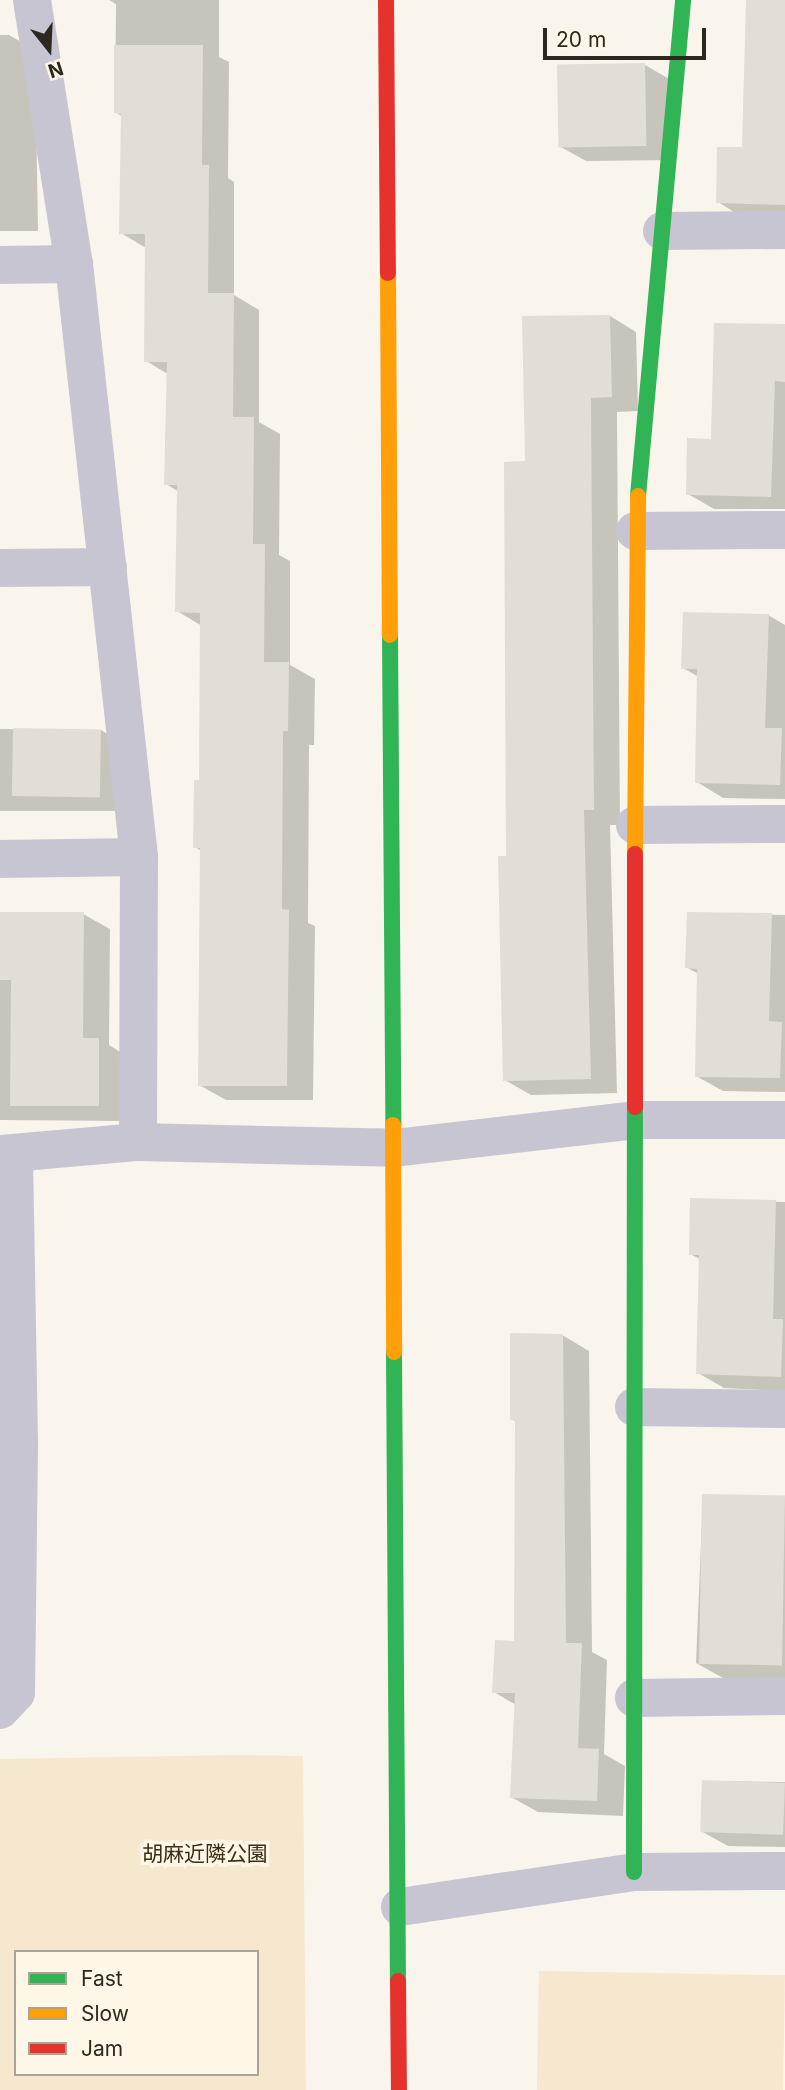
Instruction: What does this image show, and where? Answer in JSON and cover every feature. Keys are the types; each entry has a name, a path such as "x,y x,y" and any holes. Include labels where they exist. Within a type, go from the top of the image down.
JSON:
{"street":[{"path":"32,0 74,264 139,857 138,1142"},
{"path":"386,0 400,1907 399,2090"},
{"path":"634,1872 635,531 683,0"},
{"path":"662,231 785,230"},
{"path":"0,265 74,264"},
{"path":"635,531 785,530"},
{"path":"0,568 108,566"},
{"path":"635,825 785,824"},
{"path":"0,859 139,857"},
{"path":"0,1710 16,1693 7,1154 138,1142 394,1148 635,1120 785,1120"},
{"path":"634,1408 785,1409"},
{"path":"634,1698 785,1696"},
{"path":"400,1907 634,1872 785,1871"}],"green space":[{"name":"胡麻近隣公園","path":"303,1756 306,2090 0,2090 0,1759"},
{"path":"539,1971 785,1975 783,2090 537,2090"}],"building":[{"path":"746,0 785,0 785,205 716,203 717,147 742,147"},
{"path":"114,45 203,45 202,165 209,165 208,293 234,293 233,417 254,417 253,544 265,544 264,662 289,662 288,731 283,731 282,909 289,910 287,1086 198,1086 200,848 193,848 194,780 199,780 200,613 175,612 177,485 164,485 167,362 144,362 145,234 119,234 121,114 114,113"},
{"path":"645,63 646,146 558,148 557,65"},
{"path":"610,315 612,397 591,398 594,810 584,810 591,1079 503,1081 498,856 506,856 504,462 525,461 522,316"},
{"path":"714,323 785,324 785,382 775,381 771,497 686,495 687,438 711,439"},
{"path":"683,612 769,614 765,728 782,728 780,785 695,783 697,669 681,669"},
{"path":"13,728 101,730 100,798 12,796"},
{"path":"0,912 84,912 83,1038 99,1038 99,1106 10,1106 11,980 0,980"},
{"path":"687,912 772,913 769,1021 782,1022 780,1078 695,1077 697,969 685,968"},
{"path":"690,1198 776,1200 773,1319 783,1319 781,1377 696,1374 699,1255 689,1255"},
{"path":"510,1333 563,1334 566,1643 582,1643 578,1748 599,1749 597,1801 510,1798 515,1693 492,1693 495,1640 514,1641 515,1420 510,1420"},
{"path":"702,1494 785,1495 782,1665 699,1664"},
{"path":"702,1780 785,1783 783,1835 700,1832"}],"traffic: fast":[{"path":"638,496 683,0"},
{"path":"390,635 393,1125"},
{"path":"634,1872 635,1107"},
{"path":"394,1352 398,1981"}],"traffic: slow":[{"path":"388,273 390,635"},
{"path":"635,854 638,496"},
{"path":"393,1125 394,1352"}],"traffic: jam":[{"path":"386,0 388,273"},
{"path":"635,854 635,1107"},
{"path":"398,1981 399,2090"}]}
